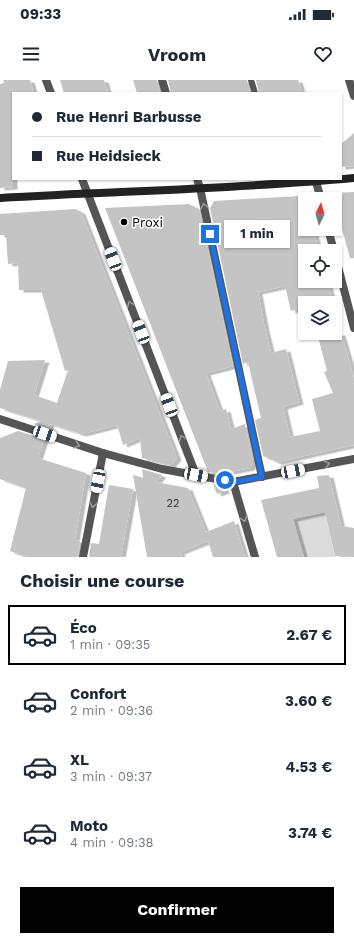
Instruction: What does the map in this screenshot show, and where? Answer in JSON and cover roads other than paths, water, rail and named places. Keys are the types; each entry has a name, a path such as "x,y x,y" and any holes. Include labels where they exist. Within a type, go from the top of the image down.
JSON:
{"main road":[{"path":"342,179 354,178"},
{"path":"0,198 87,192 200,188 277,182 316,182 335,180"}],"street":[{"path":"46,80 51,92"},
{"path":"162,80 166,92"},
{"path":"349,80 354,96"},
{"path":"82,180 196,475"},
{"path":"197,180 262,477"},
{"path":"316,182 318,192"},
{"path":"342,282 354,328"},
{"path":"0,419 103,453 162,469 234,482 354,459"},
{"path":"83,557 103,453"},
{"path":"234,482 255,557"}],"lane":[{"path":"251,80 255,92"}],"place":[{"name":"Proxi","path":"124,222"}]}
